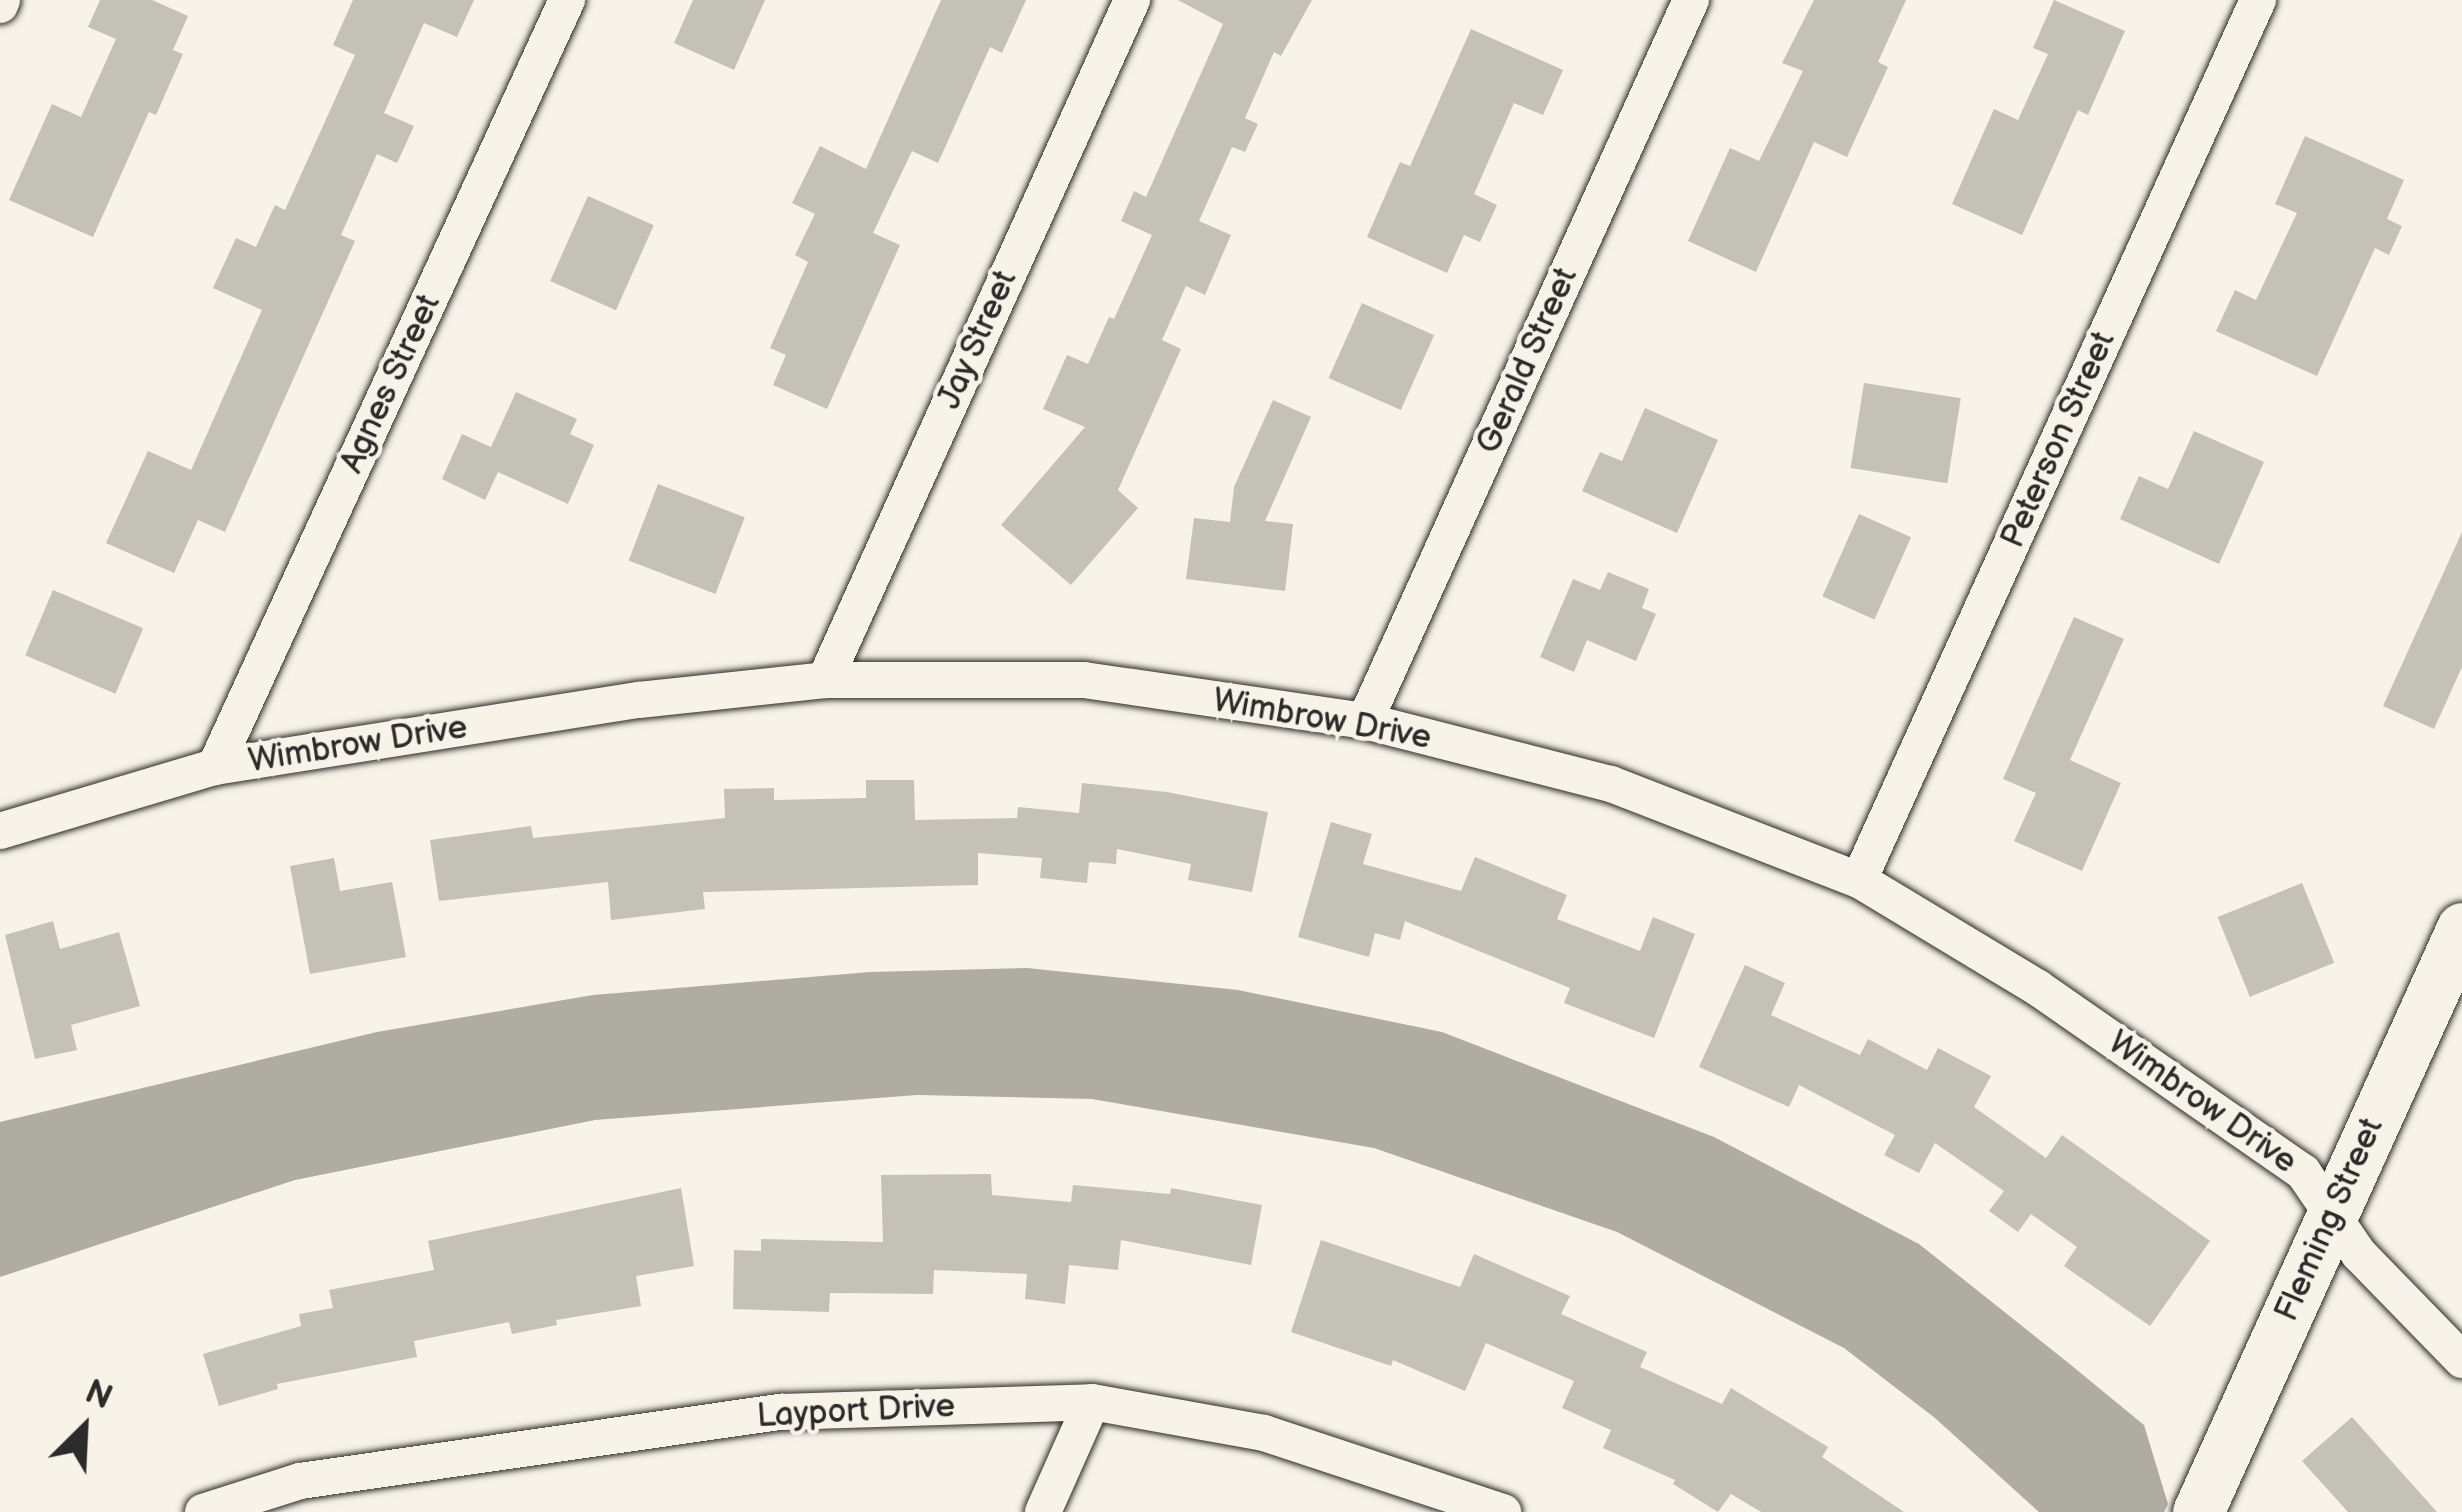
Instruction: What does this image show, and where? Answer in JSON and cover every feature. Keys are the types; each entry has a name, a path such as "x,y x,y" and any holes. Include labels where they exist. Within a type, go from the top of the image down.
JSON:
{"street":[{"name":"Agnes Street","path":"215,767 567,0"},
{"name":"Jay Street","path":"825,680 1132,0"},
{"name":"Gerald Street","path":"1365,722 1691,0"},
{"name":"Peterson Street","path":"1859,880 2258,0"},
{"name":"Wimbrow Drive","path":"0,831 215,767 639,700 825,680 1084,680 1365,722 1611,784 1859,880 2038,988 2303,1172 2359,1254 2462,1360"},
{"name":"Fleming Street","path":"2198,1512 2462,928"},
{"name":"Layport Drive","path":"203,1512 300,1481 781,1412 1092,1402 1264,1433 1502,1512"},
{"path":"1043,1512 1092,1402"}],"shaded area":[{"path":"1027,968 1238,990 1442,1032 1714,1137 1919,1244 2066,1361 2144,1425 2168,1504 2164,1512 2039,1512 1935,1418 1844,1348 1617,1232 1374,1148 1092,1099 917,1095 595,1120 295,1180 0,1277 0,1122 377,1032 593,995 870,972"}],"building":[{"path":"100,0 152,0 188,16 173,50 183,54 156,115 149,112 93,237 9,200 52,104 81,117 116,39 88,27"},
{"path":"353,0 474,0 457,37 424,23 384,113 414,126 397,163 377,154 341,235 355,241 225,532 198,520 174,573 106,543 148,451 191,470 262,310 213,288 236,238 256,247 275,205 285,210 355,55 333,45"},
{"path":"693,0 765,0 734,70 674,43"},
{"path":"941,0 1026,0 1002,53 990,47 938,163 912,151 873,233 900,245 827,409 773,385 786,355 770,348 808,262 795,255 815,214 792,203 820,146 866,169"},
{"path":"1178,0 1312,0 1281,56 1274,52 1245,118 1258,124 1245,152 1232,147 1199,221 1231,235 1205,295 1186,286 1162,340 1181,349 1118,490 1138,508 1071,585 1001,525 1085,427 1043,409 1067,355 1088,364 1152,235 1121,221 1134,191 1146,197 1223,24"},
{"path":"1814,0 1906,0 1878,62 1888,67 1847,157 1814,142 1756,272 1688,241 1730,148 1759,161 1803,71 1782,63"},
{"path":"2054,0 2125,31 2088,115 2078,110 2022,235 1952,204 1994,109 2018,120 2048,54 2033,48"},
{"path":"1471,29 1563,70 1543,115 1514,103 1474,194 1497,205 1480,242 1464,235 1447,273 1367,237 1400,162 1410,166"},
{"path":"2305,136 2404,180 2387,219 2402,226 2389,255 2375,248 2317,376 2216,331 2235,290 2256,300 2297,213 2275,204"},
{"path":"588,196 654,225 616,310 550,281"},
{"path":"1362,303 1434,335 1401,410 1329,378"},
{"path":"1864,383 1961,398 1947,483 1851,468"},
{"path":"516,392 577,419 570,434 594,445 568,504 498,472 485,500 442,479 462,434 491,447"},
{"path":"1273,400 1311,417 1265,521 1293,524 1285,591 1186,579 1194,518 1230,522 1234,487"},
{"path":"1645,408 1718,440 1677,533 1582,491 1600,452 1622,461"},
{"path":"2194,431 2264,462 2219,564 2120,519 2139,476 2168,489"},
{"path":"658,484 745,517 715,594 629,561"},
{"path":"1859,514 1911,537 1874,619 1822,596"},
{"path":"2462,532 2462,667 2434,729 2383,706"},
{"path":"1608,572 1649,589 1642,608 1656,614 1636,661 1587,640 1574,672 1540,657 1573,579 1600,590"},
{"path":"53,590 143,628 115,694 25,655"},
{"path":"2074,617 2124,639 2070,760 2121,783 2082,871 2014,841 2036,793 2003,779"},
{"path":"866,780 914,780 915,820 1017,818 1018,807 1079,813 1082,783 1167,792 1268,812 1252,892 1188,880 1191,864 1117,849 1116,864 1089,862 1087,883 1040,878 1042,858 978,853 978,885 703,892 705,909 611,920 608,882 439,901 430,840 531,826 533,838 725,818 724,789 774,788 774,800 866,798"},
{"path":"1331,822 1372,834 1363,864 1461,891 1475,857 1567,895 1557,919 1640,951 1653,917 1695,934 1654,1038 1564,1003 1570,988 1405,921 1400,940 1375,933 1369,957 1298,937"},
{"path":"334,858 340,891 392,882 406,957 310,974 290,866"},
{"path":"2302,883 2334,963 2250,997 2218,917"},
{"path":"53,921 60,949 119,932 140,1006 71,1025 77,1050 35,1059 5,935"},
{"path":"1745,965 1785,983 1771,1015 1860,1055 1868,1039 1927,1070 1938,1048 1991,1076 1974,1107 2046,1158 2062,1135 2210,1241 2150,1326 2064,1266 2077,1247 2031,1214 2018,1232 1989,1211 2004,1191 1935,1143 1919,1173 1884,1155 1895,1135 1799,1085 1789,1107 1699,1067"},
{"path":"991,1174 992,1195 1071,1202 1073,1185 1170,1194 1171,1188 1262,1205 1251,1265 1121,1240 1118,1270 1069,1265 1065,1304 1025,1299 1027,1274 934,1270 933,1294 830,1293 829,1312 733,1309 734,1250 761,1251 761,1239 883,1242 881,1175"},
{"path":"681,1188 694,1266 636,1276 641,1306 556,1320 557,1325 512,1334 509,1322 414,1341 417,1357 277,1384 278,1389 219,1406 203,1354 301,1326 299,1314 333,1308 329,1290 434,1270 428,1241"},
{"path":"1321,1240 1460,1287 1474,1254 1570,1296 1561,1314 1647,1352 1640,1367 1722,1404 1731,1388 1828,1447 1822,1457 1904,1512 1761,1512 1731,1494 1718,1512 1673,1484 1675,1480 1603,1448 1611,1430 1562,1408 1574,1381 1486,1343 1465,1391 1393,1360 1391,1366 1291,1332"},
{"path":"2352,1417 2437,1512 2348,1512 2302,1461"}]}
